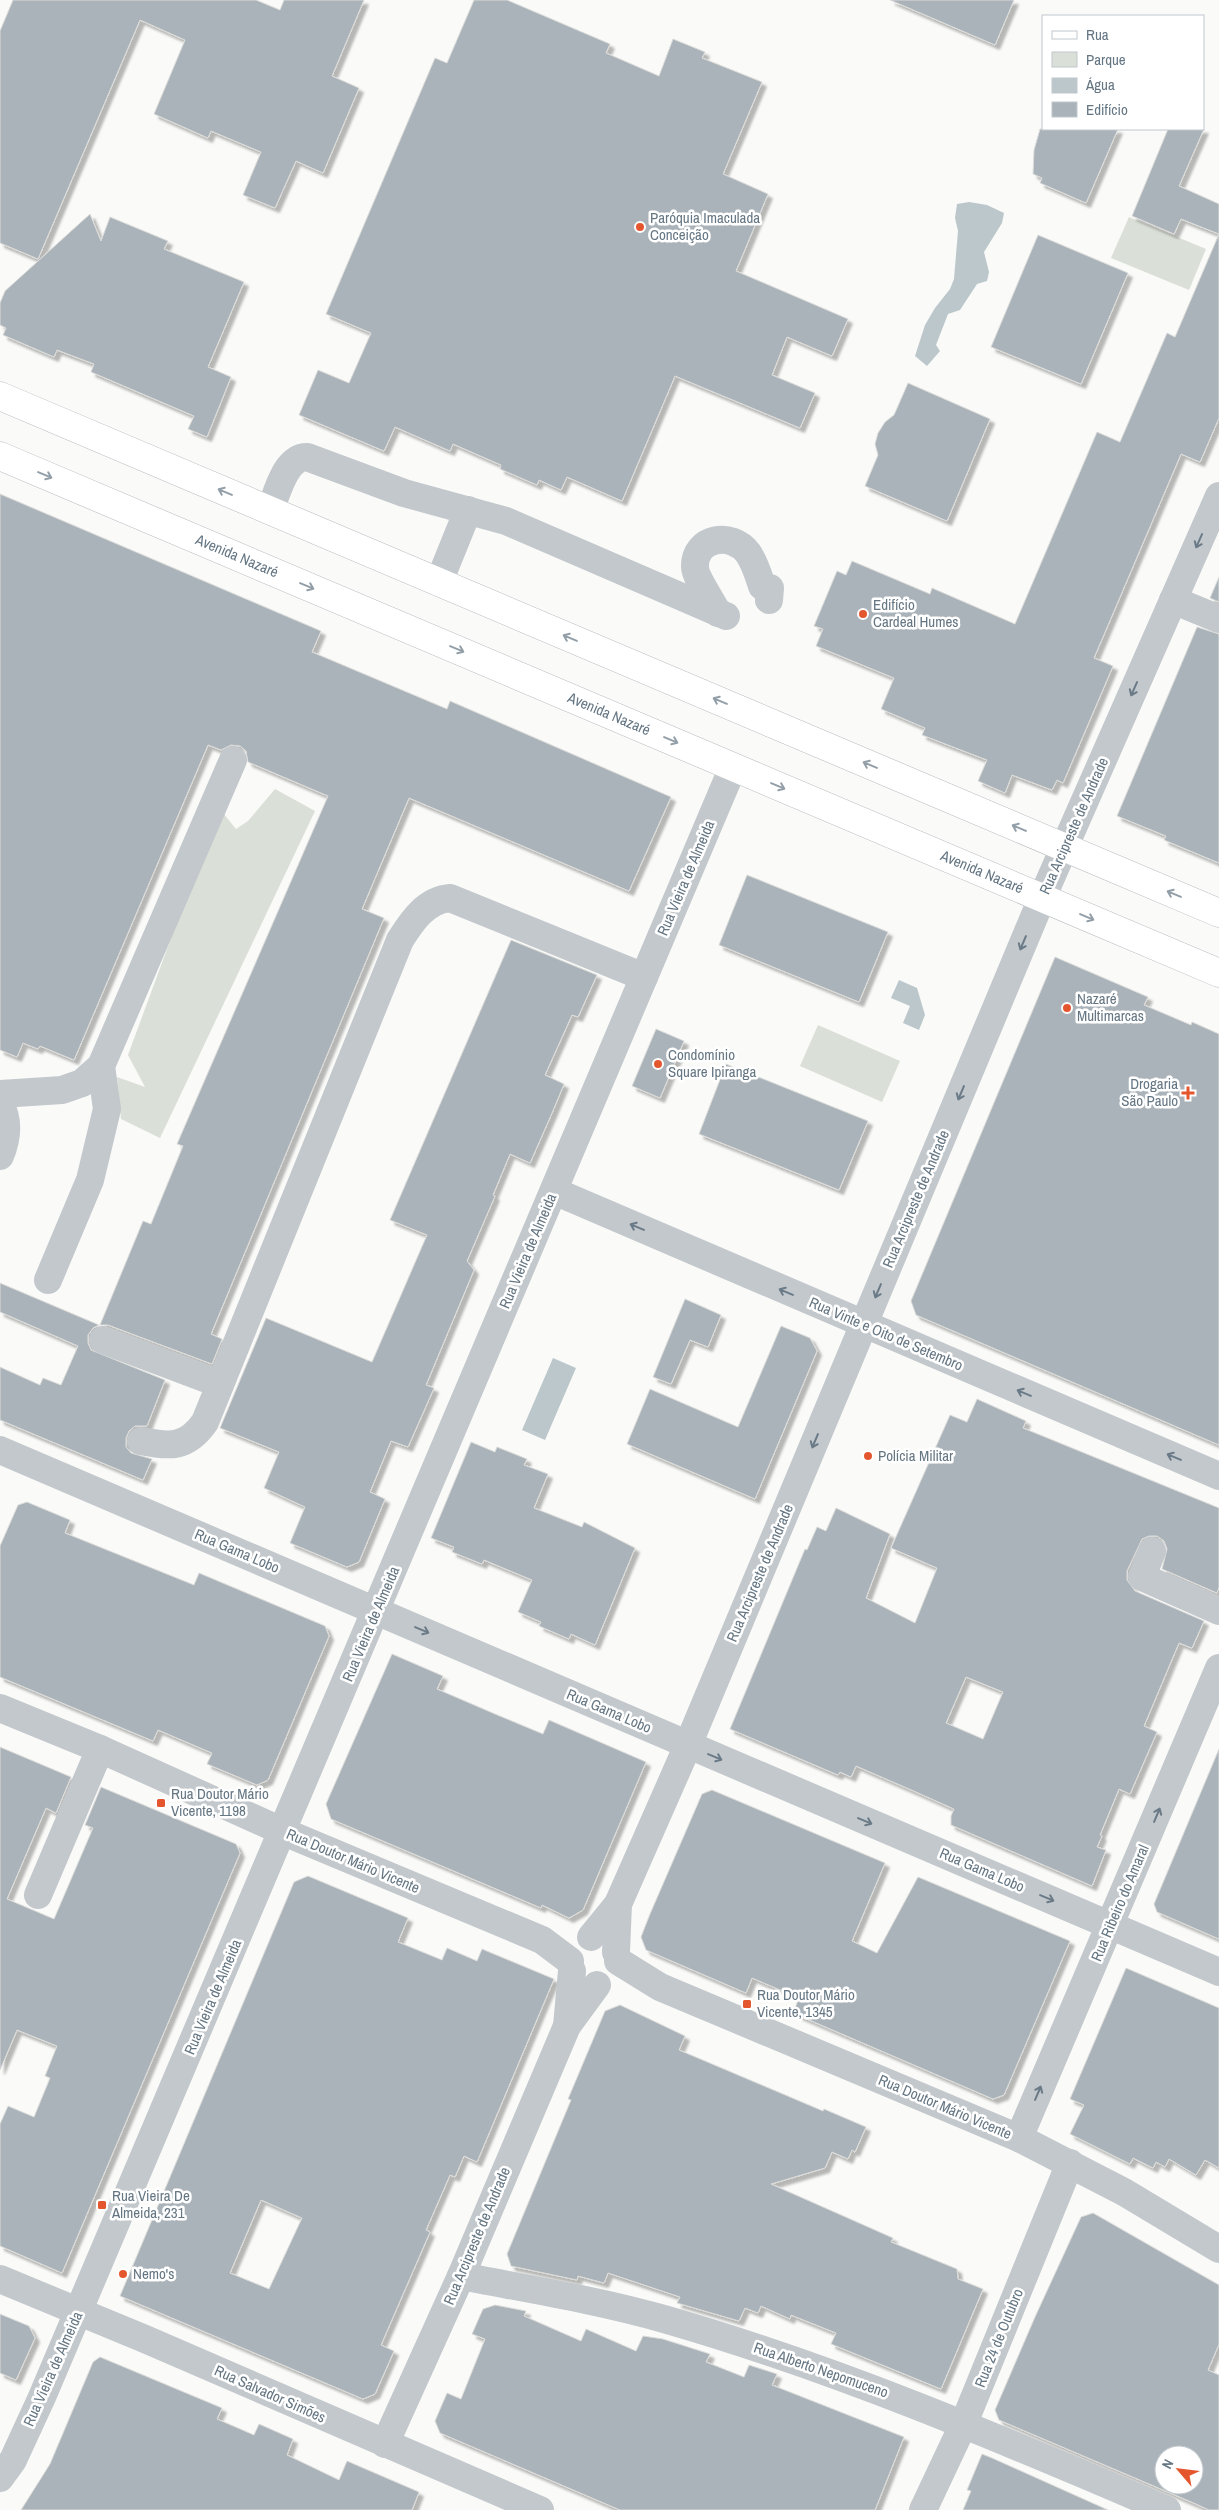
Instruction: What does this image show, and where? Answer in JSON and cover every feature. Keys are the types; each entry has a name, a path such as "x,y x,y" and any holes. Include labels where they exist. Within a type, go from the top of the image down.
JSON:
{"main road":[{"path":"0,396 1219,913"},
{"name":"Avenida Nazaré","path":"0,456 1219,972"}],"street":[{"path":"270,511 291,464 300,457 307,457 404,493 506,521 722,615 695,569 697,558 705,545 717,539 728,539 747,552 757,570 762,586 770,588 769,600"},
{"name":"Rua Arcipreste de Andrade","path":"385,2444 461,2276 566,2026 578,1953 618,1904 688,1745 1042,898 1219,496"},
{"path":"439,582 468,510"},
{"path":"1173,600 1219,619"},
{"path":"0,1094 62,1090 82,1083 101,1066 233,760"},
{"name":"Rua Vieira de Almeida","path":"0,2478 12,2460 30,2424 79,2312 284,1832 733,767"},
{"path":"141,1441 165,1446 176,1445 197,1433 205,1422 400,940 422,912 437,900 450,898 644,978"},
{"path":"48,1280 90,1180 107,1109 101,1066"},
{"path":"0,1104 7,1123 4,1147 0,1156"},
{"name":"Rua Vinte e Oito de Setembro","path":"554,1191 1219,1476"},
{"path":"103,1340 220,1384"},
{"name":"Rua Gama Lobo","path":"1,1455 377,1610 1219,1972"},
{"path":"1152,1551 1142,1577 1219,1611"},
{"name":"Rua Ribeiro do Amaral","path":"1019,2138 1111,1926 1219,1668"},
{"name":"Rua Doutor Mário Vicente","path":"0,1708 100,1749 284,1832 542,1940 578,1953"},
{"path":"38,1896 100,1749"},
{"name":"Rua Arcipreste de Andrade","path":"566,2026 610,1970 618,1904"},
{"path":"601,1939 610,1944 610,1970 587,1984 578,1979 578,1953 601,1939"},
{"name":"Rua Doutor Mário Vicente","path":"610,1970 660,1987 1019,2138 1070,2163 1219,2249"},
{"name":"Rua 24 de Outubro","path":"923,2510 964,2423 1070,2163"},
{"name":"Rua Alberto Nepomuceno","path":"461,2276 661,2318 774,2352 964,2423 1167,2510"},
{"name":"Rua Salvador Simões","path":"0,2279 540,2510"}],"green space":[{"path":"1129,217 1206,249 1189,290 1111,258"},
{"path":"275,789 315,811 160,1138 121,1119 117,1077 145,1087 128,1055 219,808 236,829 248,821"},
{"path":"818,1025 900,1061 882,1102 800,1066"}],"water":[{"path":"969,202 987,205 1004,213 1002,223 984,252 989,272 987,281 977,284 960,310 948,314 936,345 940,351 927,366 915,356 925,325 950,289 954,279 958,231 955,218 957,204"},
{"path":"899,980 917,988 925,1015 919,1030 903,1023 910,1006 891,998"},
{"path":"553,1358 576,1368 545,1440 522,1430"}],"building":[{"path":"13,0 256,0 280,10 284,0 364,0 332,76 359,88 323,173 296,161 275,208 243,195 261,152 211,131 208,138 154,114 185,40 140,20 38,259 0,243 0,31"},
{"path":"474,0 507,0 610,44 606,53 659,76 673,39 705,52 702,58 762,82 723,174 768,194 736,271 848,319 832,356 787,337 772,375 815,393 800,428 675,376 622,501 567,477 561,490 539,480 537,485 500,469 501,465 453,444 450,451 395,427 384,451 299,415 318,370 349,383 371,333 326,314 435,58 447,63"},
{"path":"890,0 1014,0 995,45"},
{"path":"1040,129 1118,130 1086,203 1040,183 1042,178 1033,174 1034,150"},
{"path":"1168,130 1204,130 1179,186 1219,204 1219,234 1181,219 1174,234 1132,216"},
{"path":"90,214 101,241 110,217 168,241 164,249 244,282 208,367 231,377 207,437 188,429 194,416 91,372 94,364 57,350 54,357 3,335 6,328 0,325 0,303 5,291"},
{"path":"1219,234 1219,418 1200,462 1181,454 1094,658 1113,666 1063,783 1057,780 1052,790 1012,775 1005,793 978,781 987,760 922,735 925,728 881,709 894,678 816,646 823,629 814,626 837,571 846,575 852,561 930,594 932,588 1015,624 1097,432 1120,442 1167,333 1175,337"},
{"path":"1038,235 1128,273 1081,384 991,347"},
{"path":"908,383 990,419 947,521 865,486 878,455 875,444 878,433 885,422 894,415"},
{"path":"0,494 321,631 312,652 447,709 450,701 671,797 629,891 409,798 362,909 384,918 211,1334 222,1339 212,1364 108,1325 100,1325 143,1221 151,1224 183,1146 177,1144 328,796 248,762 246,751 240,746 231,745 221,750 208,745 74,1060 40,1046 38,1049 23,1043 17,1057 0,1050"},
{"path":"1219,577 1219,602 1210,598"},
{"path":"1197,627 1219,634 1219,863 1164,840 1166,836 1117,816"},
{"path":"747,875 888,932 859,1002 719,945"},
{"path":"511,940 597,975 578,1017 572,1015 545,1075 564,1084 552,1113 530,1163 510,1154 493,1195 495,1196 467,1261 474,1270 426,1385 434,1388 408,1447 391,1441 370,1492 385,1499 359,1562 347,1567 290,1543 305,1507 264,1488 279,1452 220,1428 266,1318 372,1362 427,1235 390,1220"},
{"path":"1055,957 1148,997 1144,1005 1191,1025 1192,1022 1219,1034 1219,1445 916,1315 911,1301"},
{"name":"Condomínio Square Ipiranga","path":"656,1029 684,1041 660,1098 632,1086"},
{"path":"726,1064 868,1121 839,1190 699,1134"},
{"path":"0,1283 99,1325 93,1328 88,1335 88,1343 91,1350 165,1380 147,1426 135,1426 129,1431 126,1438 126,1447 131,1453 152,1459 143,1480 0,1420 0,1367 40,1385 43,1378 61,1385 78,1346 0,1312"},
{"path":"685,1299 721,1315 708,1347 690,1340 671,1384 653,1377"},
{"path":"781,1326 810,1338 817,1351 755,1499 627,1444 650,1389 738,1427"},
{"path":"977,1399 1026,1421 1023,1428 1219,1508 1219,1587 1217,1593 1162,1569 1167,1549 1164,1541 1157,1536 1149,1536 1142,1539 1127,1571 1127,1580 1135,1591 1204,1621 1192,1648 1179,1643 1173,1657 1144,1726 1157,1732 1130,1794 1119,1789 1100,1835 1102,1836 1097,1847 1106,1850 1092,1886 951,1825 951,1816 954,1809 916,1792 856,1766 851,1777 840,1772 838,1775 730,1729 805,1549 807,1550 817,1527 826,1531 836,1508 890,1534 866,1598 915,1623 937,1568 891,1548 950,1415 967,1422","holes":["966,1677 1003,1692 983,1739 946,1723"]},
{"path":"471,1442 495,1452 497,1447 527,1459 524,1465 548,1474 534,1508 582,1527 584,1522 635,1548 595,1645 571,1634 569,1639 539,1626 541,1622 518,1612 532,1580 484,1560 482,1564 452,1552 454,1547 431,1538"},
{"path":"27,1502 70,1520 65,1533 194,1585 199,1573 325,1626 329,1636 268,1780 257,1785 207,1764 212,1753 158,1730 153,1741 0,1677 0,1546 18,1505"},
{"path":"392,1654 443,1676 437,1689 495,1714 543,1734 549,1720 646,1762 583,1910 569,1918 542,1905 541,1908 331,1819 326,1804"},
{"path":"0,1747 71,1777 56,1813 46,1808 7,1899 54,1919 93,1828 85,1825 101,1787 236,1844 240,1853 62,2273 0,2246 0,2124 8,2106 34,2117 50,2078 45,2076 57,2046 17,2030 0,2070"},
{"path":"1219,1749 1219,1939 1157,1912 1154,1904"},
{"path":"712,1790 885,1863 852,1941 877,1953 918,1877 1070,1941 1004,2095 993,2099 793,2013 799,1998 752,1978 746,1993 646,1950 641,1937 650,1914 702,1794"},
{"path":"308,1876 408,1918 398,1942 442,1960 447,1948 477,1961 482,1949 554,1979 477,2162 464,2156 455,2177 450,2175 426,2230 430,2232 381,2345 394,2351 375,2394 363,2399 120,2296 294,1882","holes":["261,2200 302,2218 269,2289 230,2273"]},
{"path":"1126,1968 1219,2008 1219,2168 1205,2160 1196,2175 1169,2159 1165,2167 1156,2162 1153,2168 1133,2158 1130,2164 1070,2134 1084,2105 1070,2099"},
{"path":"620,2005 685,2036 679,2050 823,2111 824,2109 866,2127 855,2152 852,2150 848,2159 832,2152 825,2168 771,2184 893,2238 891,2242 957,2269 958,2279 983,2289 941,2389 831,2344 836,2333 791,2315 790,2319 761,2306 758,2313 745,2308 739,2321 677,2303 680,2297 608,2273 604,2283 578,2276 577,2280 511,2266 507,2254 571,2100 568,2099 605,2011"},
{"path":"1093,2213 1219,2285 1219,2344 1208,2370 1219,2375 1219,2510 1209,2510 1175,2495 1204,2495 1204,2445 1154,2445 1154,2486 999,2420 995,2410 1081,2217"},
{"path":"495,2305 526,2311 524,2316 581,2341 586,2329 636,2351 643,2336 663,2339 710,2354 706,2362 744,2377 749,2365 777,2374 772,2385 904,2437 875,2510 620,2510 440,2433 435,2421 447,2393 461,2399 485,2339 472,2334 483,2309"},
{"path":"0,2314 29,2326 35,2338 16,2380 0,2373"},
{"path":"100,2357 222,2408 217,2419 254,2435 259,2424 293,2439 287,2455 339,2480 347,2461 419,2492 412,2510 21,2510 50,2464 93,2362"},
{"path":"982,2454 1108,2510 963,2510 971,2491 967,2490"}],"place":[{"name":"Paróquia Imaculada Conceição","path":"640,227"},
{"name":"Edifício Cardeal Humes","path":"863,614"},
{"name":"Nazaré Multimarcas","path":"1067,1008"},
{"name":"Condomínio Square Ipiranga","path":"658,1064"},
{"name":"Drogaria São Paulo","path":"1188,1093"},
{"name":"Polícia Militar","path":"868,1456"},
{"name":"Rua Doutor Mário Vicente, 1198","path":"161,1803"},
{"name":"Rua Doutor Mário Vicente, 1345","path":"747,2004"},
{"name":"Rua Vieira De Almeida, 231","path":"102,2205"},
{"name":"Nemo's","path":"123,2274"}]}
